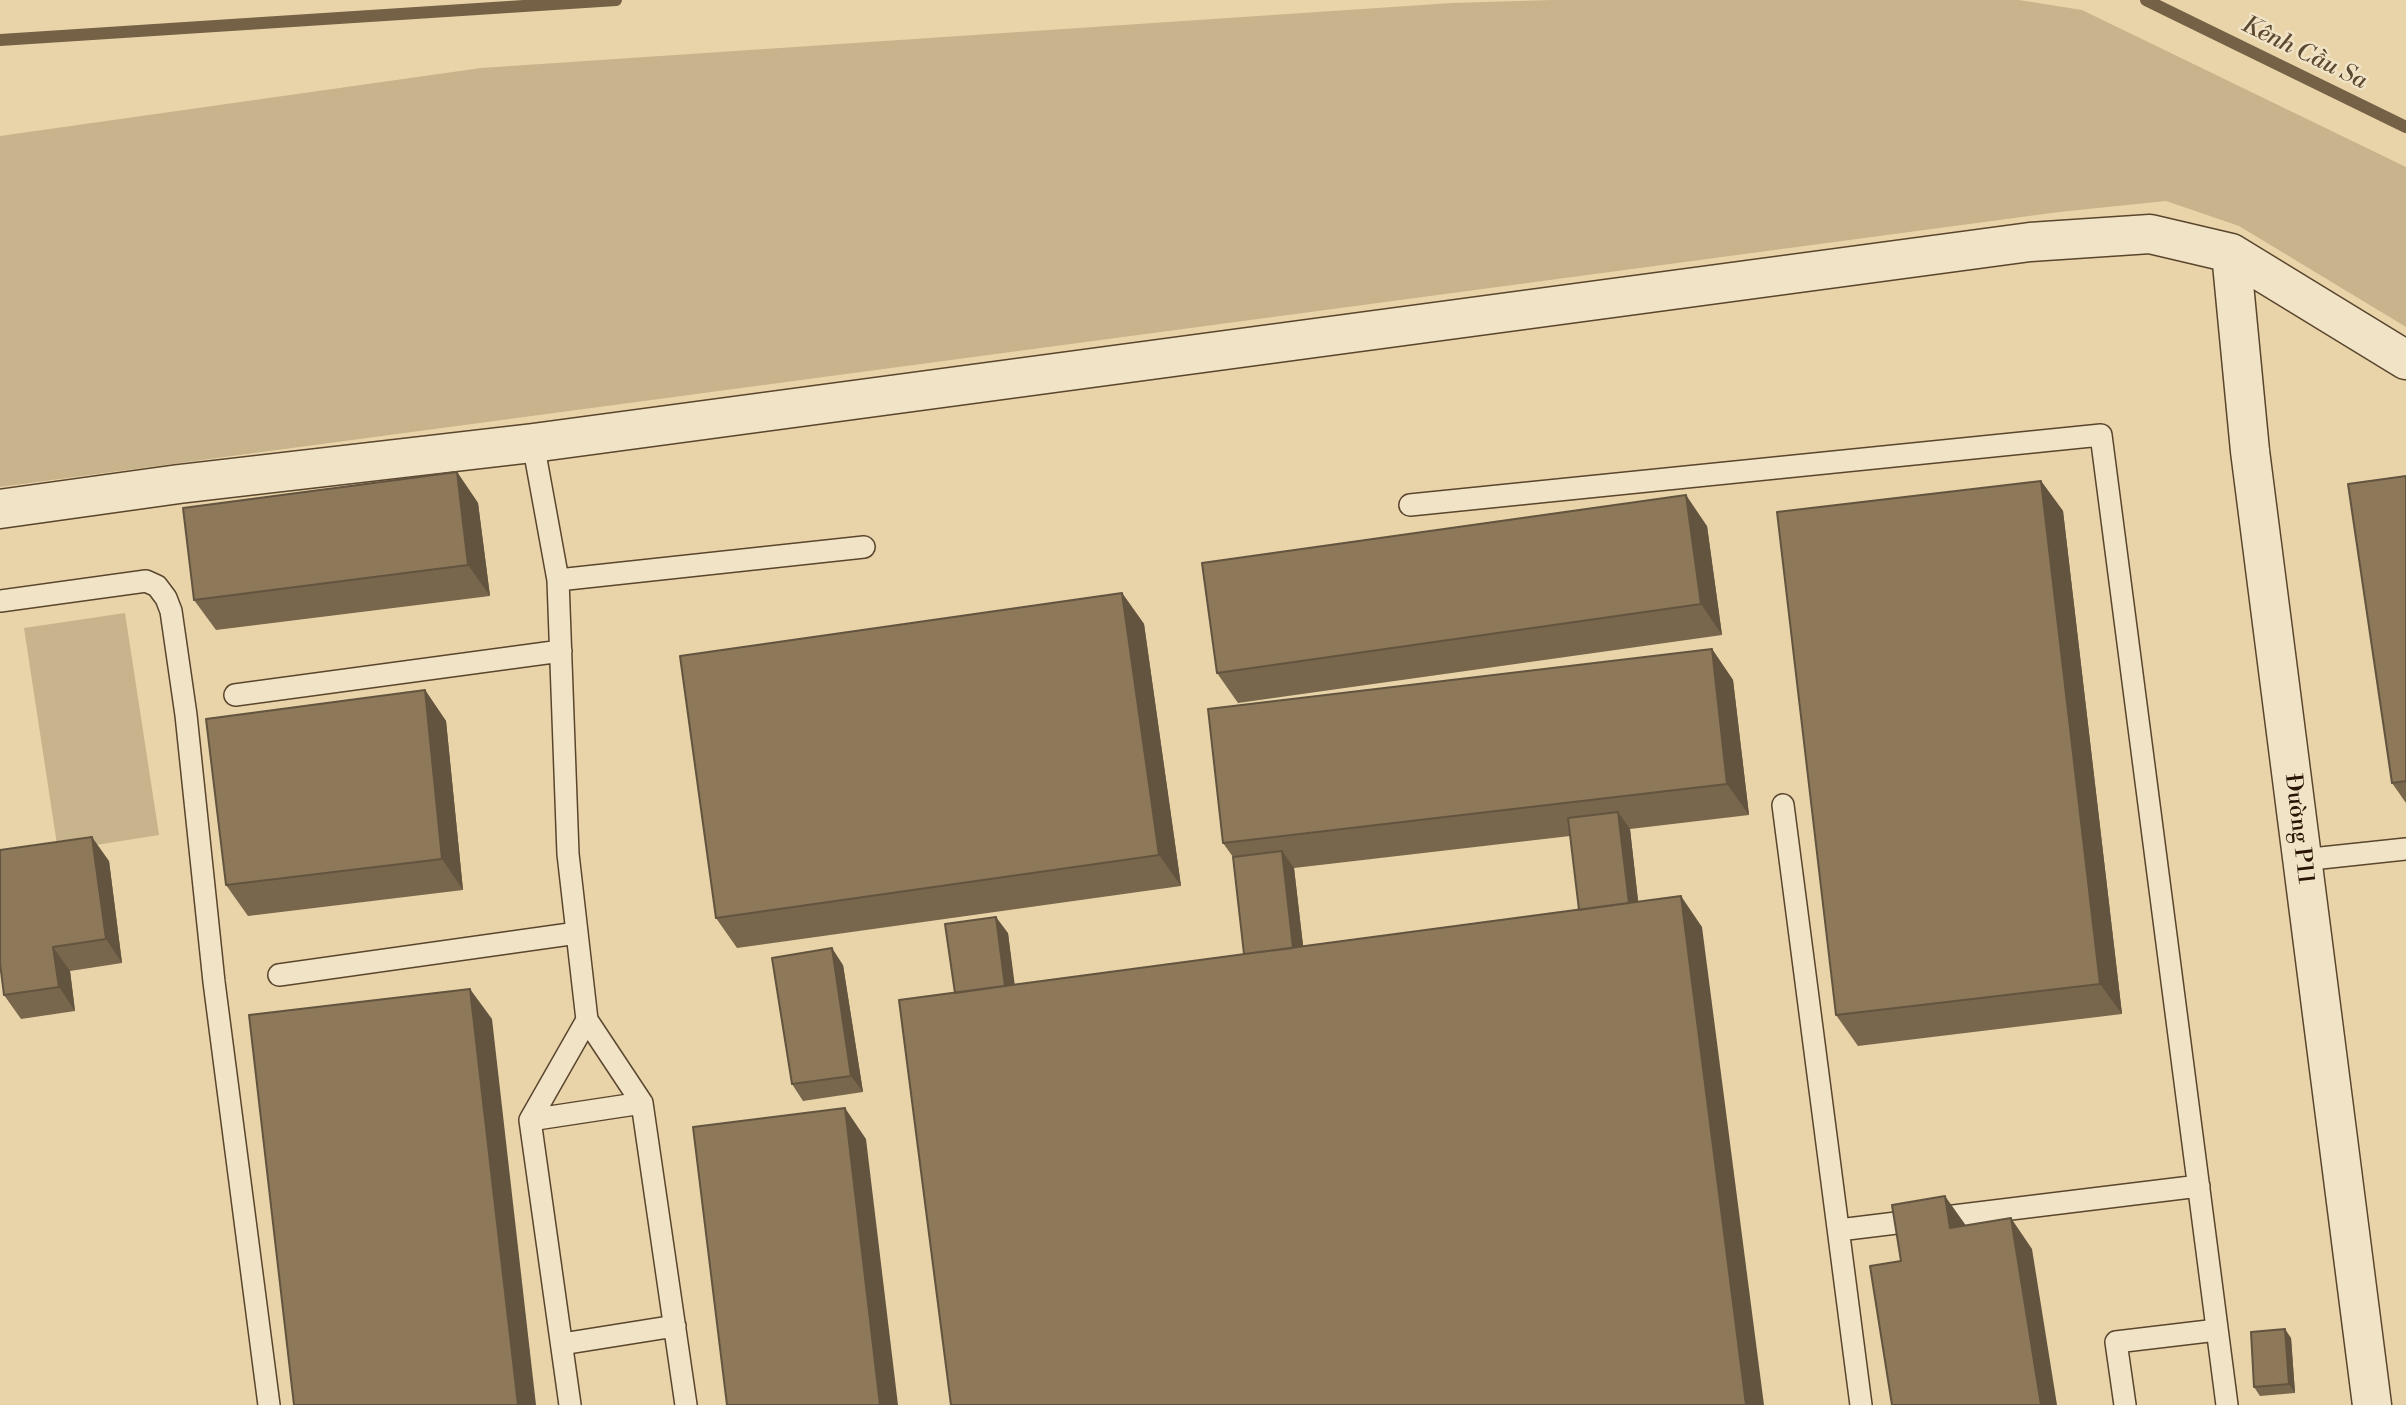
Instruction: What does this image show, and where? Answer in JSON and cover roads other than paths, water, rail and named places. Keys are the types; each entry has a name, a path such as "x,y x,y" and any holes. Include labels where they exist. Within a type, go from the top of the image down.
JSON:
{"street":[{"path":"0,509 180,484 533,443 2030,242 2150,234 2231,253 2406,360"},
{"name":"Đường P11","path":"2231,253 2250,451 2372,1405"}],"lane":[{"path":"1410,505 2101,435 2227,1405"},
{"path":"533,443 558,580 568,854 587,1020 642,1103 686,1405"},
{"path":"558,580 864,547"},
{"path":"0,601 146,581 157,586 171,611 186,715 214,982 268,1405"},
{"path":"235,695 561,651"},
{"path":"1783,805 1861,1405"},
{"path":"2302,860 2406,849"},
{"path":"279,975 577,933"},
{"path":"570,1405 530,1120 587,1020"},
{"path":"530,1120 642,1103"},
{"path":"1839,1230 2199,1186"},
{"path":"562,1345 675,1326"},
{"path":"2125,1405 2116,1342 2217,1330"}],"waterway":[{"name":"Kênh Cầu Sa","path":"0,40 616,0"},
{"name":"Kênh Cầu Sa","path":"2146,0 2406,127"}]}
